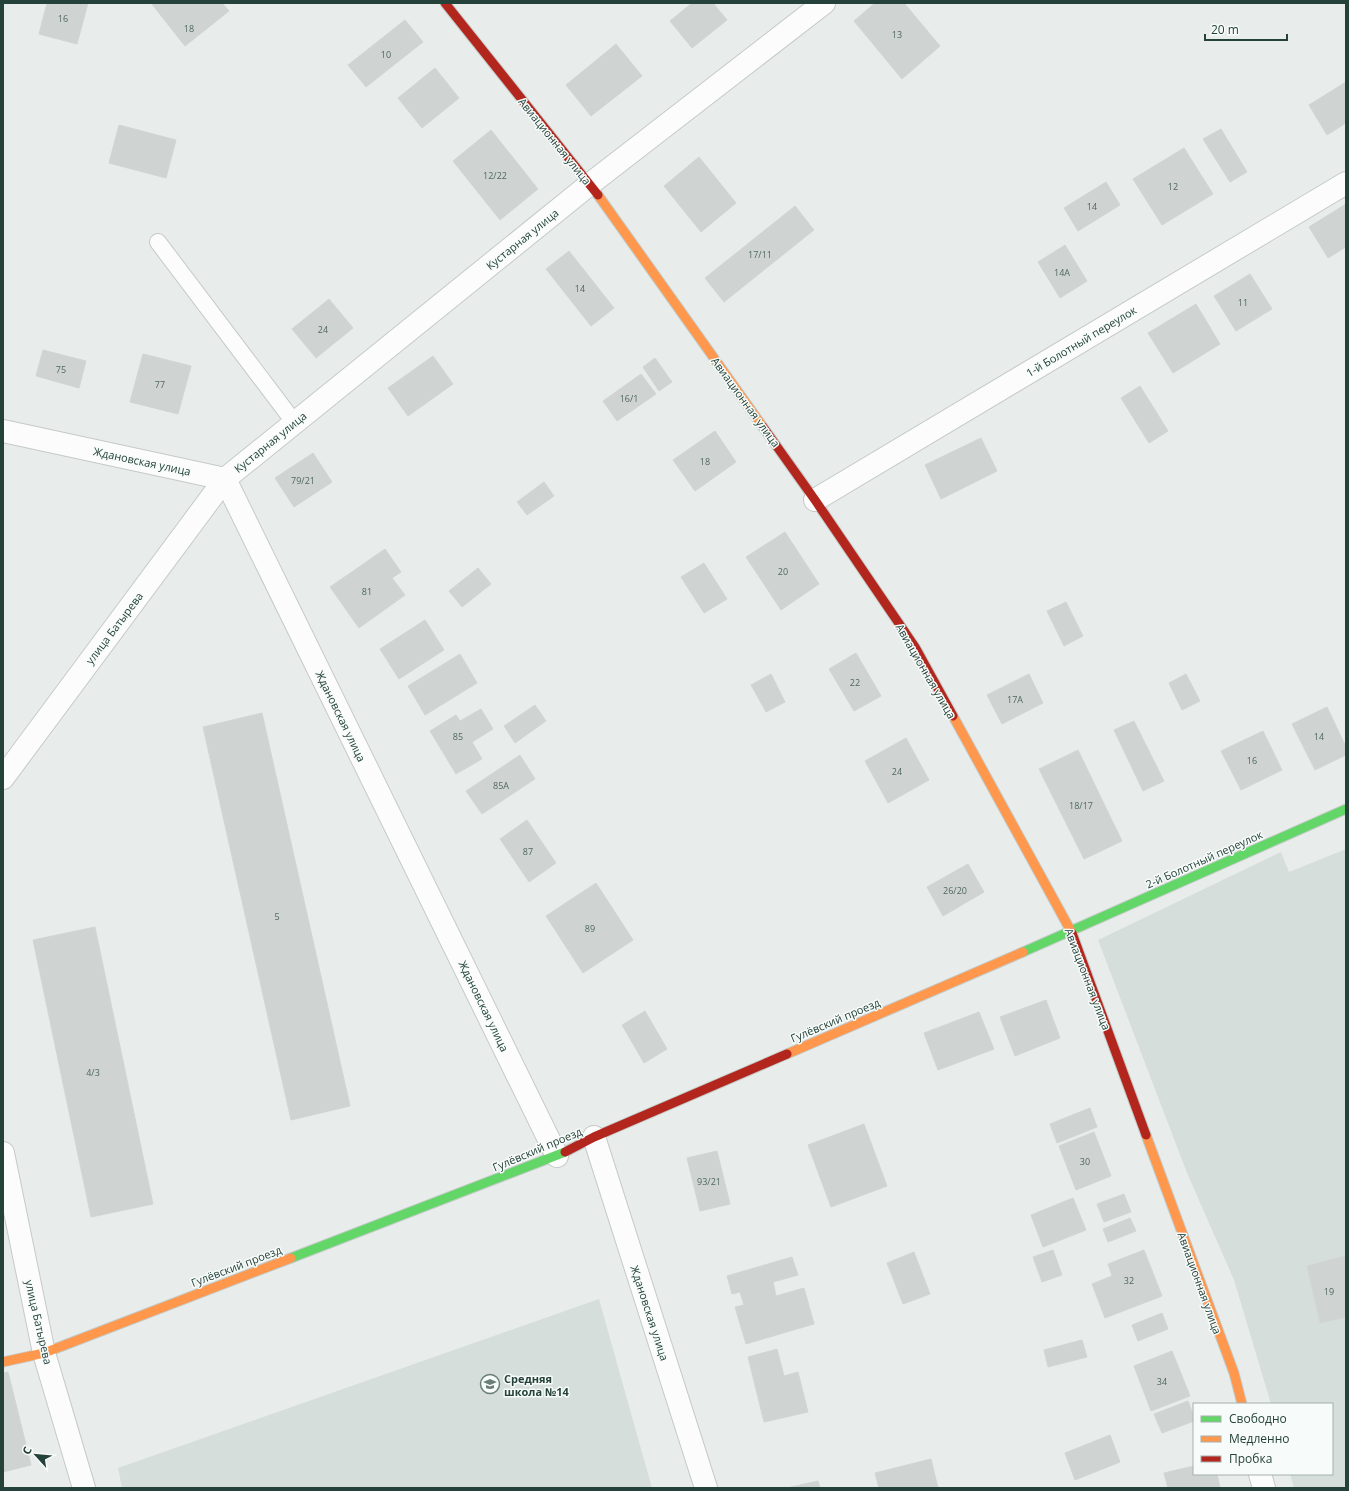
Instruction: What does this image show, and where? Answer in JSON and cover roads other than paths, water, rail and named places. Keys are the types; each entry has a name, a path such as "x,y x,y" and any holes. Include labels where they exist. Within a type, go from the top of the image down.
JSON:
{"street":[{"name":"Авиационная улица","path":"445,3 590,184 815,500 915,647 1071,931 1234,1373 1242,1403"},
{"name":"Кустарная улица","path":"225,479 590,184 824,3"},
{"name":"1-й Болотный переулок","path":"815,500 1346,183"},
{"name":"Ждановская улица","path":"3,431 225,479 557,1156"},
{"name":"улица Батырева","path":"3,778 225,479"},
{"name":"2-й Болотный переулок","path":"1071,931 1346,809"},
{"name":"Гулёвский проезд","path":"3,1362 44,1353 557,1156 594,1137 1071,931"},
{"name":"Ждановская улица","path":"594,1137 706,1488"},
{"name":"улица Батырева","path":"3,1153 44,1353 84,1488"},
{"path":"1260,1475 1264,1488"}],"lane":[{"path":"158,242 294,422"}],"place":[{"name":"Средняя школа №14","path":"490,1384"}]}
